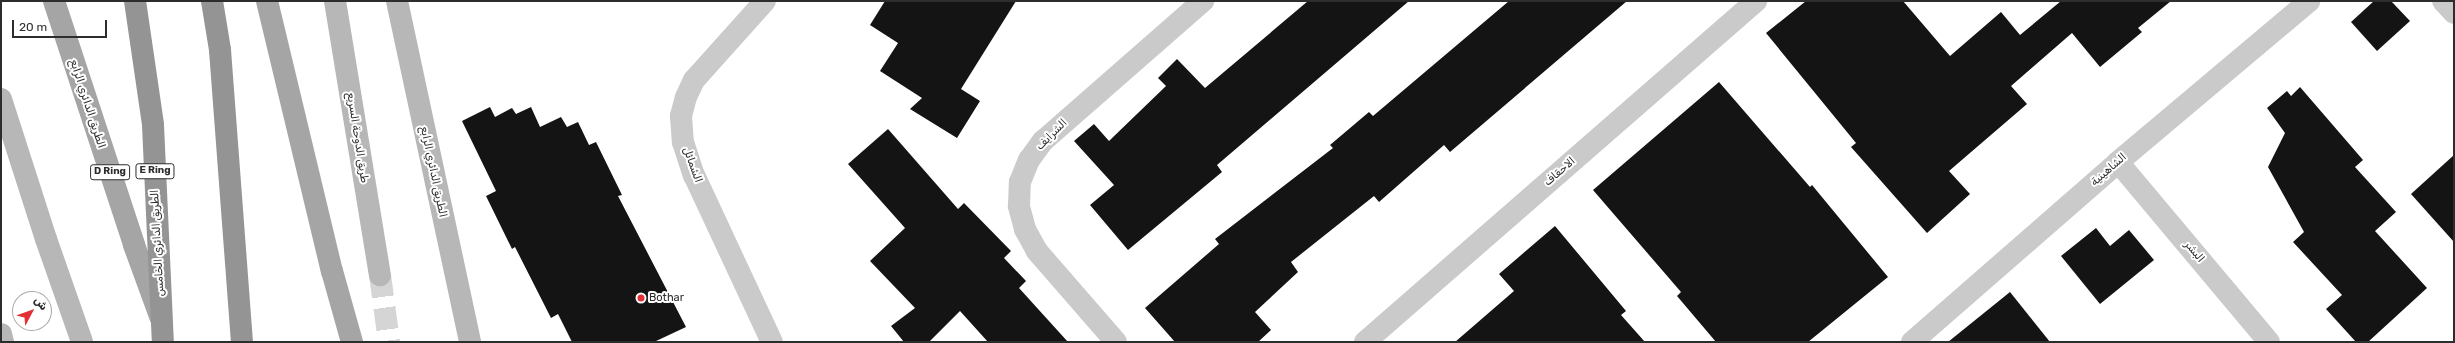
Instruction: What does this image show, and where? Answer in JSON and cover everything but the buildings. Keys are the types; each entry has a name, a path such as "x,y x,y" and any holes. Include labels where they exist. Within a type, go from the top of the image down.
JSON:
{"highway":[{"name":"الطريق الدائري الخامس","path":"135,1 153,125 163,342"},
{"path":"212,1 220,50 242,342"}],"main road":[{"name":"الطريق الدائري الرابع","path":"54,1 134,245 169,342"},
{"path":"268,1 332,271 352,342"},
{"name":"طريق الدوحة السريع","path":"335,1 380,275"},
{"name":"الطريق الدائري الرابع","path":"397,1 470,342"},
{"path":"1,100 46,239 82,342"},
{"path":"1,334 3,342"}],"street":[{"name":"الشمائل","path":"765,1 694,80 686,97 681,116 684,142 694,175 772,342"},
{"name":"الشرايف","path":"1116,342 1037,251 1025,229 1019,206 1020,182 1029,160 1043,141 1203,1"},
{"name":"الاحقاف","path":"1365,342 1756,1"},
{"name":"الشاهينية","path":"1912,342 2118,162 2309,1"},
{"path":"2443,1 2454,13"},
{"name":"البشر","path":"2118,162 2269,342"}],"tunnel":[{"path":"380,275 389,342"}],"place":[{"name":"Bothar","path":"641,298"}]}
